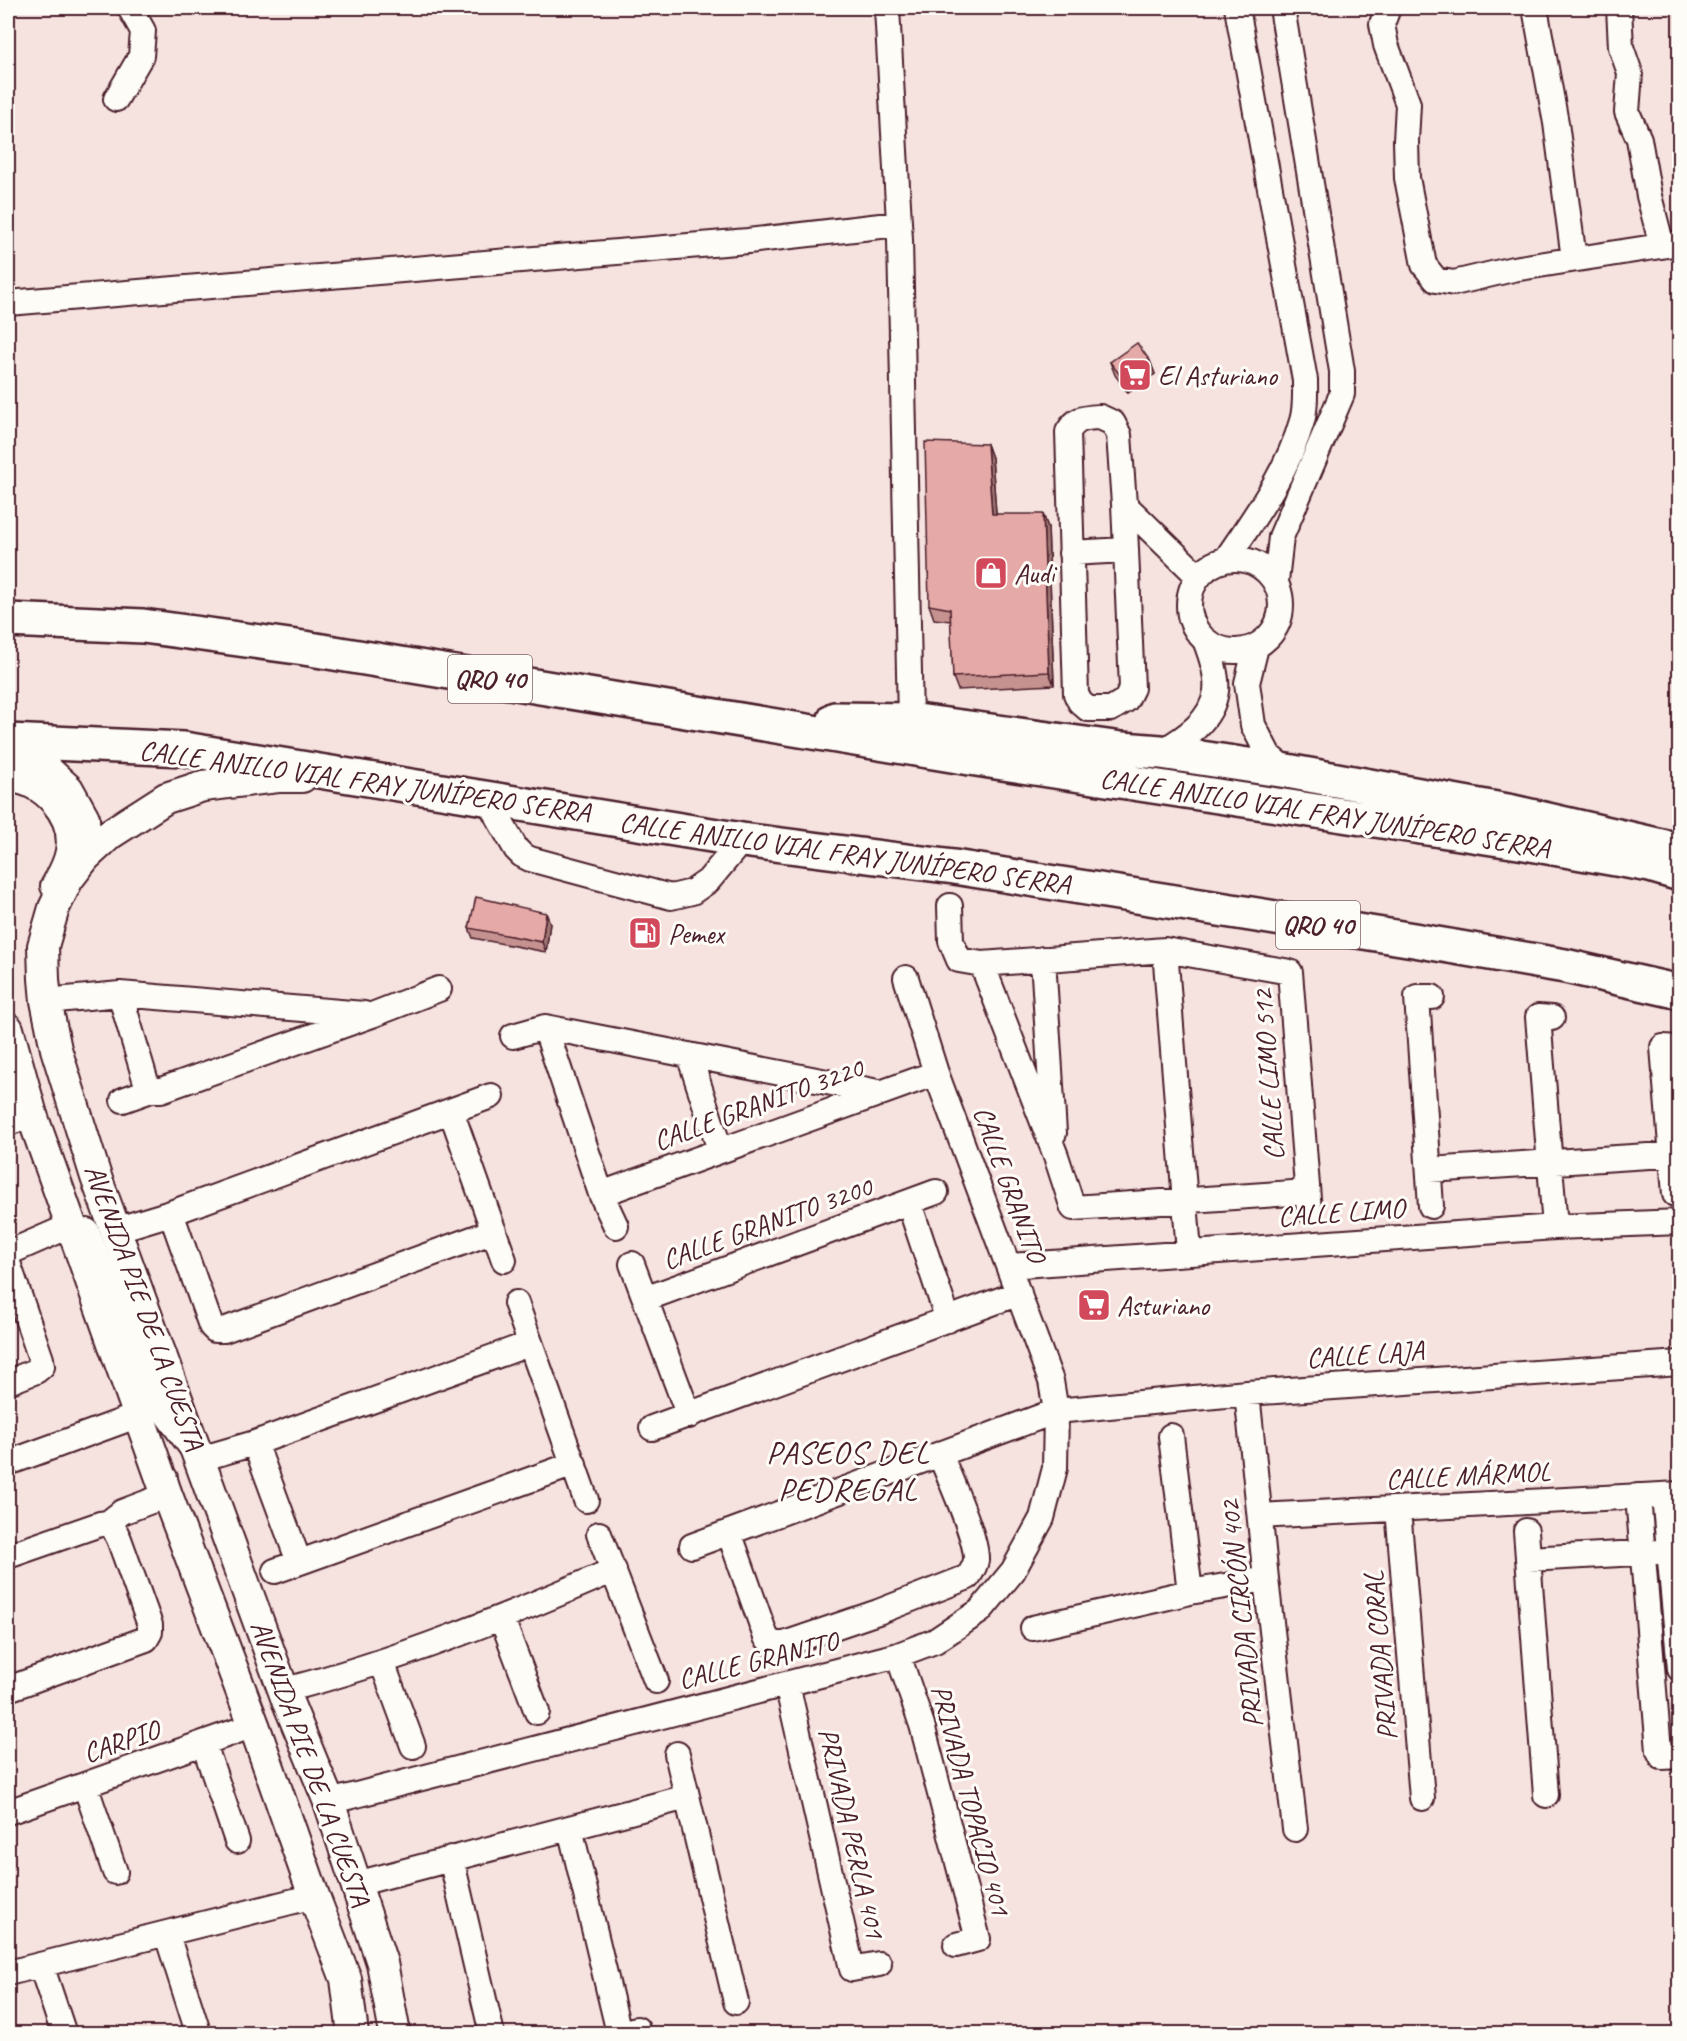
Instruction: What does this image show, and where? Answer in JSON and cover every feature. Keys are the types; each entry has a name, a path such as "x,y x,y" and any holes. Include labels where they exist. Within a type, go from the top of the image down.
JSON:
{"highway":[{"name":"CALLE ANILLO VIAL FRAY JUNÍPERO SERRA","path":"8,620 143,626 304,648 729,719 1525,843 1650,865 1680,874"},
{"path":"729,719 910,720 1078,741 1122,749 1161,752 1287,771 1513,812 1680,850"},
{"name":"CALLE ANILLO VIAL FRAY JUNÍPERO SERRA","path":"8,741 184,749 742,840 954,867 1414,940 1565,966 1680,992"}],"main road":[{"path":"8,761 20,760 45,768 68,789 84,818 85,857"},
{"name":"AVENIDA PIE DE LA CUESTA","path":"356,776 278,777 203,786 166,798 110,834 85,857 68,879 54,908 42,946 46,1001 56,1050 96,1177 285,1690 329,1802 382,1963 395,2034"},
{"name":"AVENIDA PIE DE LA CUESTA","path":"8,1029 20,1119 67,1211 167,1496 254,1725 314,1896 346,1979 353,2034"}],"street":[{"path":"116,99 141,56 143,31 130,8"},
{"path":"887,8 898,224 910,720"},
{"path":"1227,558 1263,504 1290,454 1303,420 1305,405 1305,380 1237,8"},
{"path":"1205,640 1221,649 1238,651 1256,647 1270,636 1280,620 1282,600 1276,581 1281,537 1342,394 1342,371 1282,8"},
{"path":"1388,8 1382,24 1386,45 1408,104 1407,178 1424,265 1436,280 1454,283 1513,269 1671,244 1649,196 1640,139 1627,112 1629,74 1621,47 1619,8"},
{"path":"1535,8 1556,123 1574,259"},
{"path":"8,303 736,242 898,224"},
{"path":"1078,741 1100,709 1126,700 1132,688 1119,435 1113,423 1100,417 1080,418 1068,432 1076,694 1080,702 1100,709 1110,719 1112,731 1122,749"},
{"path":"1124,504 1198,576"},
{"path":"1071,553 1125,550"},
{"path":"1161,752 1184,739 1206,718 1216,690 1212,659 1205,640 1194,627 1189,610 1190,592 1198,576 1211,565 1227,558 1245,559 1263,567 1276,581"},
{"path":"1256,647 1247,683 1253,724 1269,756 1287,771"},
{"path":"8,780 16,780 35,788 49,798 62,816 68,834 68,850 64,865 43,906 42,946"},
{"path":"487,798 516,849 522,855 671,897 693,892 708,881 742,840"},
{"name":"CALLE LIMO 512","path":"950,906 951,941 958,960 981,964 1165,950 1290,972 1308,1202 1184,1200 1073,1208 1056,1156 981,964"},
{"path":"1165,950 1189,1252"},
{"name":"CALLE LIMO 512","path":"1043,959 1056,1156"},
{"name":"CALLE GRANITO","path":"329,1802 898,1655 935,1641 980,1611 1013,1571 1042,1518 1055,1468 1056,1411 1051,1381 936,1073 906,978"},
{"path":"123,1100 151,1090 160,1090 439,989"},
{"path":"46,1001 120,994 372,1015"},
{"path":"120,994 146,1082 151,1090"},
{"path":"1431,1206 1417,997 1432,997"},
{"path":"1552,1017 1538,1017 1555,1227"},
{"path":"513,1036 545,1027 878,1092"},
{"path":"545,1027 601,1194 616,1226"},
{"path":"1675,1194 1676,1154 1663,1047 1678,1048"},
{"path":"689,1055 720,1150"},
{"name":"CALLE GRANITO 3220","path":"601,1194 878,1092 936,1073"},
{"path":"115,1230 171,1213 491,1096"},
{"path":"451,1111 504,1260"},
{"path":"1429,1170 1676,1154"},
{"path":"96,1177 100,1230 151,1366 166,1414 200,1459 255,1443 529,1344"},
{"name":"CALLE GRANITO 3200","path":"645,1299 936,1192"},
{"name":"CALLE GRANITO 3200","path":"909,1203 948,1320"},
{"path":"8,1253 67,1211 90,1234 142,1369 157,1415 167,1496 122,1512 108,1523 8,1556"},
{"path":"171,1213 211,1326 215,1330 224,1330 494,1231"},
{"name":"CALLE LIMO","path":"1008,1266 1555,1227 1680,1222"},
{"path":"8,1263 42,1366 36,1371 8,1382"},
{"name":"CALLE GRANITO 3200","path":"632,1264 689,1416"},
{"path":"652,1428 1019,1293"},
{"path":"516,1303 586,1500"},
{"name":"CALLE LAJA","path":"1056,1411 1248,1393 1680,1363"},
{"name":"PRIVADA CIRCÓN 402","path":"1248,1393 1266,1579 1295,1828"},
{"path":"692,1546 1056,1411"},
{"path":"8,1463 139,1415"},
{"path":"1171,1436 1190,1592"},
{"path":"255,1443 299,1562"},
{"path":"729,1532 766,1637 773,1644 784,1644 878,1612 968,1577 975,1567 973,1539 940,1454"},
{"path":"275,1571 574,1464"},
{"path":"1672,1494 1680,1669"},
{"name":"CALLE MÁRMOL","path":"1260,1516 1672,1494"},
{"path":"1638,1496 1659,1751 1662,1757 1680,1756"},
{"name":"PRIVADA CORAL","path":"1398,1509 1422,1798"},
{"path":"8,1689 146,1639 159,1628 150,1625 119,1539 113,1527 108,1523"},
{"path":"1526,1531 1546,1795"},
{"path":"599,1534 656,1681"},
{"path":"1528,1559 1675,1551"},
{"path":"285,1690 382,1662 502,1619 614,1570"},
{"path":"1033,1628 1190,1592 1266,1579"},
{"path":"502,1619 537,1712"},
{"name":"PRIVADA TOPACIO 401","path":"898,1655 922,1725 978,1939 956,1944"},
{"path":"382,1662 413,1746"},
{"name":"PRIVADA PERLA 401","path":"786,1684 852,1970 879,1964"},
{"name":"CARPIO","path":"8,1812 254,1725"},
{"path":"204,1744 237,1841"},
{"path":"677,1754 736,2002"},
{"path":"85,1785 115,1872"},
{"path":"356,1884 687,1797"},
{"path":"570,1828 619,2033 637,2029"},
{"path":"451,1858 492,2034"},
{"path":"8,1973 167,1935 314,1896"},
{"path":"167,1935 198,2032"},
{"path":"41,1965 64,2034"}],"building":[{"path":"1137,343 1150,361 1123,379 1110,362"},
{"name":"Audi","path":"925,442 987,444 992,514 1043,514 1049,672 953,677 950,609 929,605"},
{"path":"476,897 546,913 542,942 469,928"}],"place":[{"name":"El Asturiano","path":"1135,375"},
{"name":"Audi","path":"991,573"},
{"name":"Pemex","path":"645,933"},
{"name":"Asturiano","path":"1094,1305"}],"district":[{"name":"PASEOS DEL PEDREGAL","path":"848,1470"}]}
